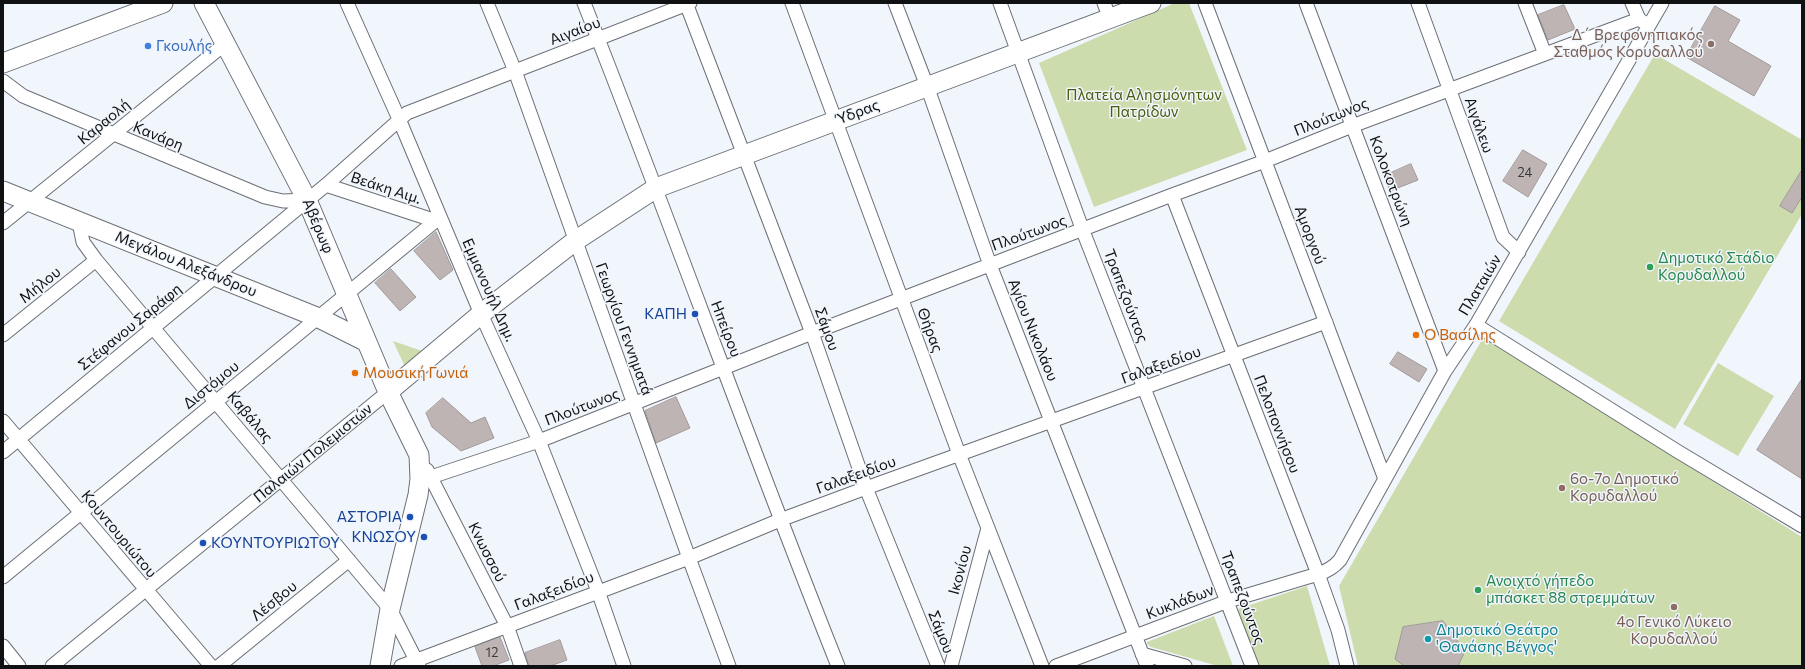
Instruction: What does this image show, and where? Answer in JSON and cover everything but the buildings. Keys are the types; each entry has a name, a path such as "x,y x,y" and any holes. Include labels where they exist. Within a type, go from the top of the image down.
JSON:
{"street":[{"path":"3,63 163,3"},
{"name":"Αβέρωφ","path":"204,3 307,200 388,392 419,455"},
{"name":"Εμμανουήλ Δημ.","path":"347,3 399,119 438,219 539,441 598,591 624,666"},
{"name":"Γεωργίου Γεννηματά","path":"487,3 515,71 729,666"},
{"name":"Ηπείρου","path":"584,3 656,188 780,520 838,666"},
{"name":"Αιγαίου","path":"515,71 688,3"},
{"name":"Σάμου","path":"688,3 744,156 812,333 866,488 938,666"},
{"name":"Θήρας","path":"792,3 837,121 901,300 959,454 1042,666"},
{"name":"Αγίου Νικολάου","path":"895,3 927,86 990,265 1052,420 1147,666"},
{"name":"Τραπεζούντος","path":"1000,3 1083,230 1252,666"},
{"name":"Ύδρας","path":"575,241 656,188 1018,53 1107,11 1151,3"},
{"name":"Αμοργού","path":"1205,3 1385,479"},
{"name":"Κολοκοτρώνη","path":"1306,3 1445,371"},
{"name":"Αιγάλεω","path":"1418,3 1503,237 1519,252"},
{"path":"1525,3 1545,54"},
{"path":"1632,3 1643,22"},
{"name":"Πλαταιών","path":"1318,574 1329,570 1340,560 1445,371 1476,325 1519,252 1643,22 1662,3"},
{"name":"Πλούτωνος","path":"431,477 539,441 812,333 1172,195 1265,162 1352,126 1449,89 1545,54 1643,22"},
{"name":"Καραολή","path":"3,224 225,44"},
{"name":"Στέφανου Σαράφη","path":"3,452 326,185 399,119 422,106 515,71"},
{"name":"Κανάρη","path":"3,81 23,96 113,135 265,197 283,201 307,200"},
{"name":"Βεάκη Αιμ.","path":"326,185 438,219"},
{"name":"Μεγάλου Αλεξάνδρου","path":"3,191 319,318 367,342"},
{"name":"Πελοποννήσου","path":"1172,195 1318,574 1338,630 1347,666"},
{"name":"Διστόμου","path":"3,577 438,219"},
{"name":"Καβάλας","path":"79,222 84,242 96,260 390,609 418,663"},
{"name":"Παλαιών Πολεμιστών","path":"52,666 388,392 481,314 575,241"},
{"name":"Μήλου","path":"3,335 96,260"},
{"name":"Γαλαξειδίου","path":"401,666 418,663 507,626 689,558 780,520 866,488 1326,322"},
{"path":"1476,325 1677,451 1802,526"},
{"name":"Κουντουριώτου","path":"3,421 211,666"},
{"path":"380,666 390,609 418,495 420,479 419,455"},
{"name":"Κνωσσού","path":"419,455 507,626 521,666"},
{"name":"Ικονίου","path":"951,666 988,528"},
{"name":"Λέσβου","path":"219,666 349,560"},
{"name":"Κυκλάδων","path":"1056,666 1228,601 1318,574"},
{"path":"3,646 19,666"},
{"path":"1142,654 1185,666"}],"green space":[{"name":"Πλατεία Αλησμόνητων Πατρίδων","path":"1175,3 1189,3 1247,150 1094,207 1039,63"},
{"name":"Δημοτικό Στάδιο Κορυδαλλού","path":"1655,54 1802,140 1802,214 1675,429 1499,321"},
{"path":"1483,338 1802,537 1802,666 1358,666 1339,586"},
{"path":"393,341 428,353 407,371"},
{"path":"1718,363 1774,396 1738,456 1683,424"},
{"path":"1307,586 1330,666 1258,666 1238,609"},
{"path":"1214,616 1233,666 1218,666 1151,647 1147,644 1147,642"}],"place":[{"name":"Δ΄ Βρεφονηπιακός Σταθμός Κορυδαλλού","path":"1711,44"},
{"name":"Γκουλής","path":"148,46"},
{"name":"Δημοτικό Στάδιο Κορυδαλλού","path":"1650,267"},
{"name":"ΚΑΠΗ","path":"695,314"},
{"name":"Ο Βασίλης","path":"1416,335"},
{"name":"Μουσική Γωνιά","path":"355,373"},
{"name":"6ο-7ο Δημοτικό Κορυδαλλού","path":"1562,488"},
{"name":"ΑΣΤΟΡΙΑ","path":"410,517"},
{"name":"ΚΝΩΣΟΥ","path":"424,537"},
{"name":"ΚΟΥΝΤΟΥΡΙΩΤΟΥ","path":"203,543"},
{"name":"Ανοιχτό γήπεδο μπάσκετ 88 στρεμμάτων","path":"1478,590"},
{"name":"4ο Γενικό Λύκειο Κορυδαλλού","path":"1674,607"},
{"name":"Δημοτικό Θεάτρο 'Θανάσης Βέγγος'","path":"1428,639"}]}
